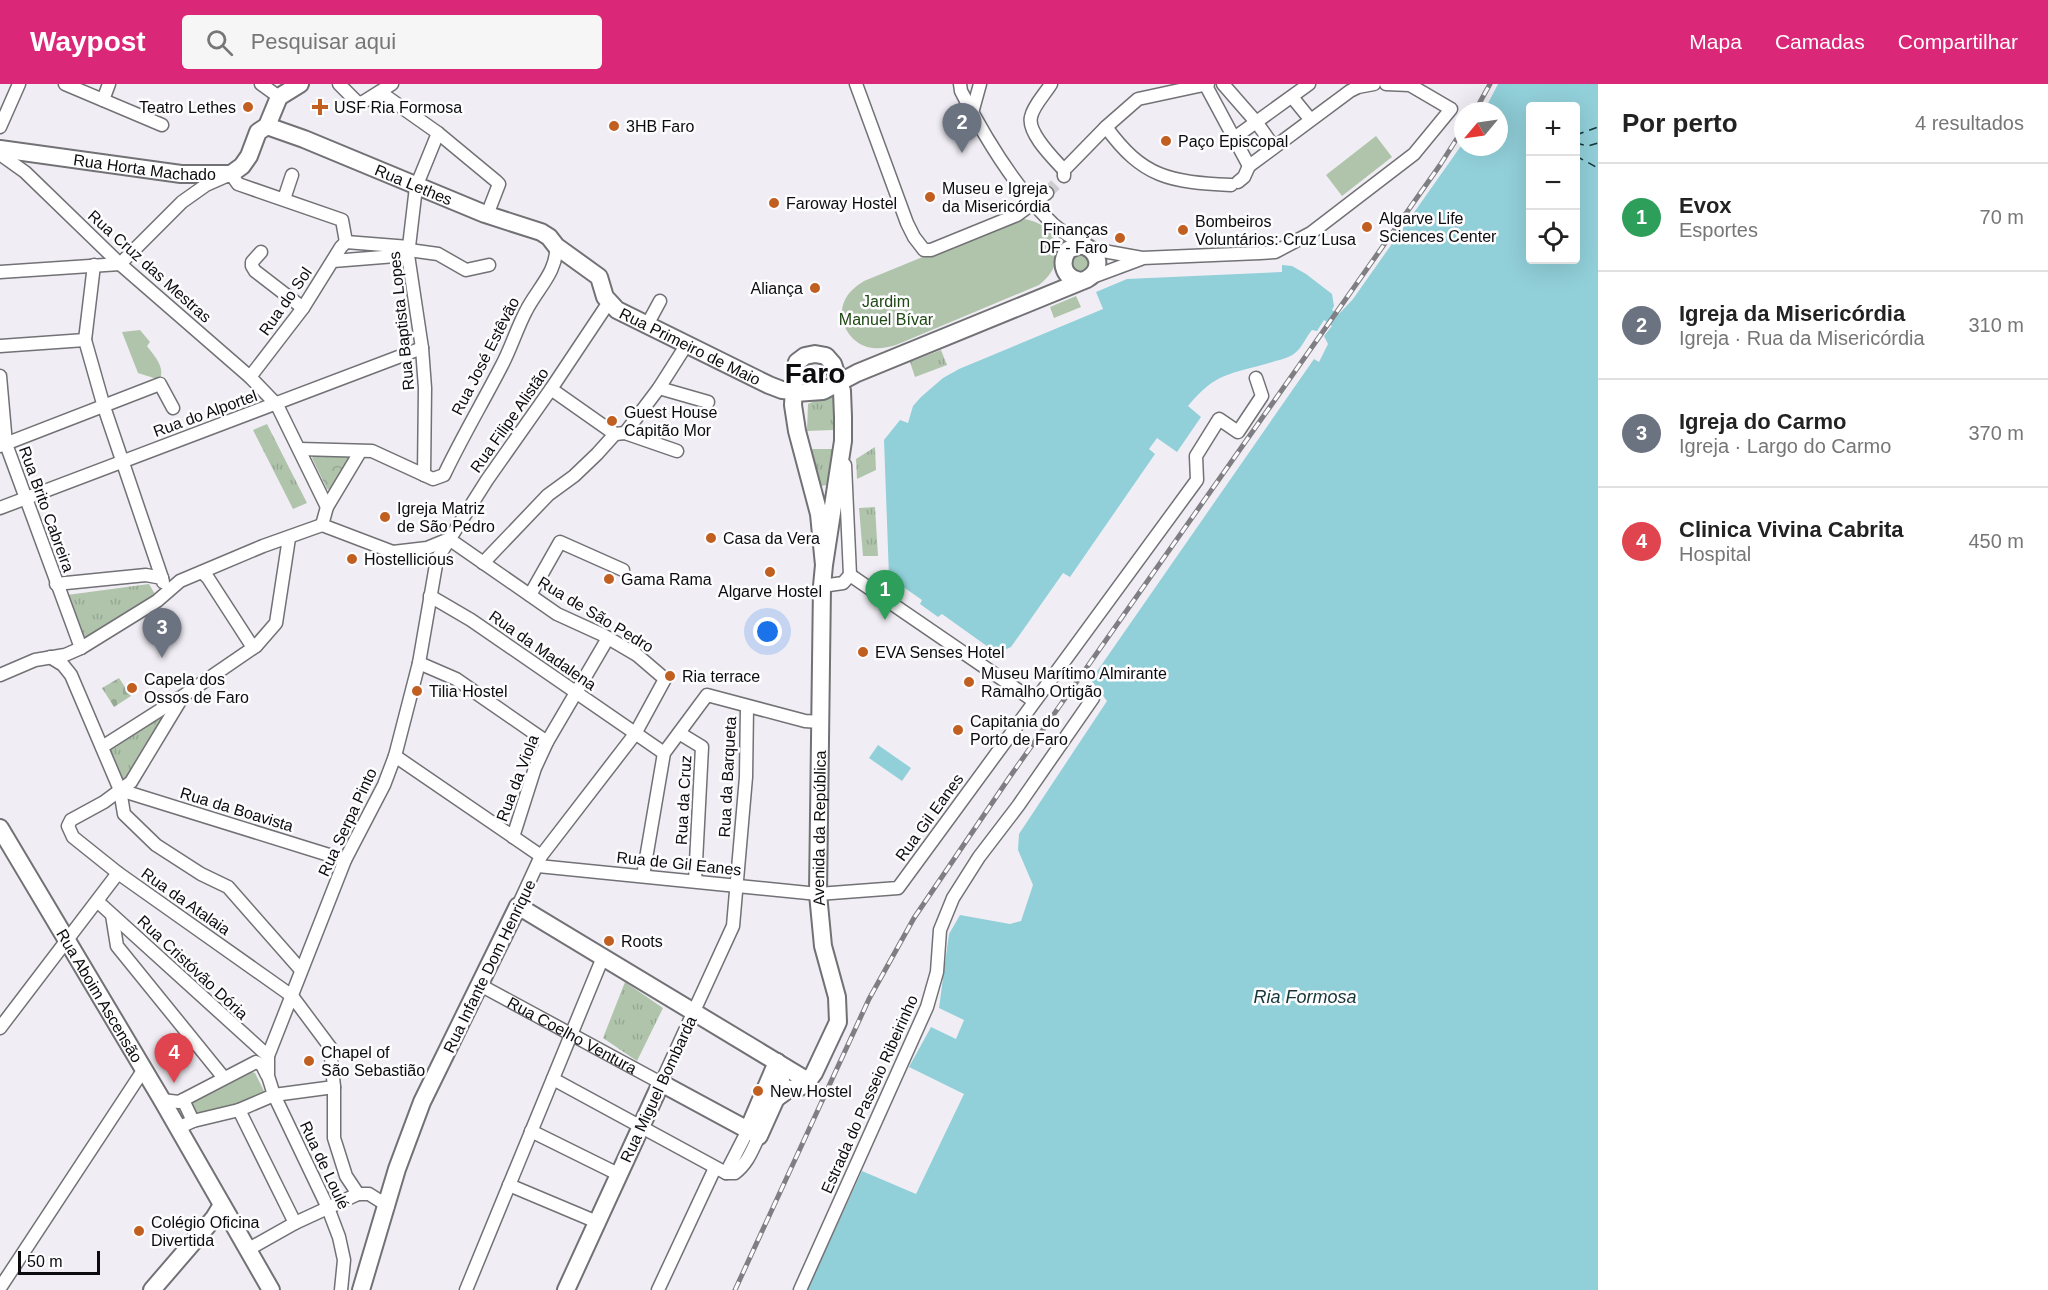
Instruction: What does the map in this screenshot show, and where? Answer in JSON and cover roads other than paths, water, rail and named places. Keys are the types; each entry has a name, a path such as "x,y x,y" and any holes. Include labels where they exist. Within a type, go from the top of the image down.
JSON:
{"street":[{"path":"0,127 19,84"},
{"path":"65,84 162,125"},
{"path":"103,100 110,84"},
{"path":"261,84 279,97 300,84"},
{"path":"339,84 358,103 392,84"},
{"path":"856,84 907,223 924,250 1017,215 1047,193"},
{"path":"972,113 980,84"},
{"path":"1052,84 1031,116 1031,126 1064,173 1106,127 1138,99 1206,84 1249,166"},
{"path":"1223,84 1257,123 1274,147"},
{"path":"1234,138 1309,84"},
{"path":"1106,127 1128,155 1151,171 1201,184 1234,184 1244,177 1249,166 1357,85 1374,84"},
{"path":"1021,306 1047,287 1074,247 1142,258 1260,253 1275,252 1311,232 1414,154 1451,109 1410,86 1386,84"},
{"path":"960,88 968,101 975,99"},
{"path":"960,88 988,141 1035,204 1054,225 1089,248 1097,258 1098,268 1092,277 1084,280 1070,278 1054,225"},
{"path":"380,92 438,133 499,184 487,215"},
{"name":"Rua Horta Machado","path":"0,149 181,174 231,174 242,166 258,132 267,126 279,97"},
{"path":"1292,97 1310,119"},
{"name":"Rua Lethes","path":"267,126 304,139 487,215 541,232 599,278 609,302"},
{"name":"Rua Baptista Lopes","path":"424,475 425,388 409,250 416,187 438,133"},
{"name":"Rua Cruz das Mestras","path":"0,154 25,171 120,264 250,377 277,405 327,507"},
{"path":"25,171 34,154"},
{"path":"181,174 190,178 193,193"},
{"path":"0,272 120,264 193,193 206,184 231,174 238,184 342,220 346,242 438,254 466,270 489,265"},
{"path":"284,199 292,175"},
{"name":"Rua do Sol","path":"250,377 303,308 346,242"},
{"name":"Rua José Estêvão","path":"424,475 433,479 444,475 503,364 526,311 550,273 557,257 556,246"},
{"path":"333,261 409,250"},
{"path":"261,252 252,262 255,271 303,308"},
{"path":"837,376 830,360 821,354 805,356 797,362 794,392 823,391 837,376 857,373 1142,258"},
{"path":"94,266 85,340 165,587 164,595"},
{"path":"647,325 660,301"},
{"name":"Rua Primeiro de Maio","path":"609,302 617,310 772,386 794,392"},
{"name":"Rua Filipe Alistão","path":"437,559 487,480 609,302"},
{"path":"0,346 85,340"},
{"path":"483,562 548,495 574,476 620,433 658,388 687,344"},
{"name":"Rua do Alportel","path":"0,508 123,460 277,405 422,348"},
{"name":"Rua Primeiro de Maio","path":"772,386 781,385 795,369"},
{"name":"Avenida da República","path":"843,417 857,373"},
{"name":"Rua Brito Cabreira","path":"0,376 3,445 81,648"},
{"name":"Avenida da República","path":"837,376 842,392 850,575"},
{"name":"Rua Gil Eanes","path":"818,894 898,888 1197,480 1196,456 1219,419 1238,432 1262,396 1256,378"},
{"path":"3,445 160,384 173,408"},
{"path":"658,388 708,402"},
{"path":"551,389 620,433 677,451"},
{"name":"Avenida da República","path":"794,392 793,412 819,514 824,565"},
{"name":"Avenida da República","path":"808,1081 835,1032 839,1009 823,946 818,894 822,586 843,441"},
{"path":"299,449 372,451 424,475"},
{"path":"322,525 327,507 360,452"},
{"path":"0,675 35,660 65,655 81,648 157,602 180,581 263,546 322,525 393,552 427,548 449,539"},
{"path":"102,747 256,646 276,623 289,538"},
{"name":"Rua de São Pedro","path":"449,539 557,614 608,638 637,655 665,679"},
{"path":"530,595 560,542 623,570"},
{"name":"Rua Serpa Pinto","path":"268,1056 345,860 384,785 395,756 418,663 437,559"},
{"path":"202,572 250,643 256,646"},
{"path":"56,584 146,575 162,578"},
{"path":"822,586 843,583 850,575 1034,701"},
{"name":"Rua da Madalena","path":"430,596 471,620 664,753"},
{"name":"Rua da Viola","path":"513,837 535,768 547,742 608,638"},
{"path":"71,675 73,661 81,648"},
{"path":"50,657 63,664 71,675 120,790 124,814 156,845 201,874 228,887 301,970"},
{"path":"418,663 456,679 547,742"},
{"name":"Rua Infante Dom Henrique","path":"361,1290 388,1206 397,1169 422,1102 540,861 636,734 665,679"},
{"path":"643,876 664,753 707,695 804,721 820,722"},
{"path":"120,790 131,782 183,696"},
{"name":"Estrada do Passeio Ribeirinho","path":"800,1290 927,1007 937,972 940,930 953,898 979,857 1018,806 1093,698"},
{"name":"Rua da Barqueta","path":"738,885 746,777 747,707"},
{"name":"Rua da Cruz","path":"679,733 702,747 695,881"},
{"path":"395,756 513,837 540,861"},
{"name":"Rua da Atalaia","path":"120,790 71,820 68,826 73,837 118,873 292,996 330,1047 334,1087 334,1138 346,1176 358,1194"},
{"name":"Rua da Boavista","path":"120,790 345,860"},
{"name":"Rua Aboim Ascensão","path":"0,828 162,1100 186,1125 222,1204 271,1290"},
{"name":"Rua de Gil Eanes","path":"540,861 643,876 818,894"},
{"path":"0,1028 118,873"},
{"name":"Rua Miguel Bombarda","path":"566,1290 733,926 738,885"},
{"name":"Rua Cristóvão Dória","path":"97,901 268,1056"},
{"path":"518,906 808,1081 800,1087 789,1089 778,1097"},
{"path":"112,915 117,946 224,1078"},
{"path":"466,1290 603,957"},
{"name":"Rua Coelho Ventura","path":"480,985 754,1133"},
{"path":"249,1064 257,1056 257,1048"},
{"name":"Rua de Loulé","path":"268,1056 268,1076 274,1095 328,1208 339,1237 345,1260 341,1290"},
{"path":"162,1100 171,1103 183,1100 256,1062 262,1065 268,1076"},
{"path":"658,1290 720,1170 754,1133 778,1097 782,1086 777,1062"},
{"path":"754,1133 777,1062"},
{"path":"0,1288 144,1069"},
{"path":"553,1079 720,1170"},
{"path":"183,1100 186,1125 239,1110 274,1095 334,1087"},
{"path":"239,1110 295,1223"},
{"path":"531,1131 618,1174"},
{"path":"509,1185 597,1222"},
{"path":"247,1250 295,1223 358,1194 369,1194 388,1206"},
{"path":"152,1290 214,1218 222,1204"},
{"path":"201,1231 217,1220 225,1220 236,1229"}],"water":[{"name":"Ria Formosa","path":"1498,84 1598,84 1598,1290 807,1290 862,1171 916,1194 964,1094 909,1067 931,1027 956,1039 964,1020 939,1008 949,934 960,915 1010,924 1021,921 1033,885 1018,850 1019,834 1107,701 1091,680 1314,359 1319,362 1328,344 1324,336 1332,326 1324,320 1317,331 1312,330 1300,348 1292,355 1224,376 1198,395 1188,406 1201,417 1177,452 1157,438 1149,449 1155,454 1070,577 1063,573 1011,647 1003,650 991,649 942,614 938,617 920,604 922,600 889,577 884,440 900,420 908,423 913,406 943,378 959,369 1103,309 1096,292 1127,279 1282,272 1282,265 1292,266 1306,274 1332,294 1334,306 1332,310 1339,314 1353,299 1454,156 1508,156 1508,102 1489,102"},
{"path":"878,745 911,768 902,781 869,758"}],"tunnel":[{"path":"1047,193 1064,176"}],"railway":[{"path":"1480,102 1490,84"},
{"path":"735,1290 869,999 914,918 1009,778 1454,143"}],"place":[{"name":"Teatro Lethes","path":"248,107"},
{"name":"USF Ria Formosa","path":"320,107"},
{"name":"3HB Faro","path":"614,126"},
{"name":"Paço Episcopal","path":"1166,141"},
{"name":"Igreja da Misericórdia","path":"962,153"},
{"name":"Museu e Igreja da Misericórdia","path":"930,197"},
{"name":"Faroway Hostel","path":"774,203"},
{"name":"Algarve Life Sciences Center","path":"1367,227"},
{"name":"Bombeiros Voluntários: Cruz Lusa","path":"1183,230"},
{"name":"Finanças DF - Faro","path":"1120,238"},
{"name":"Aliança","path":"815,288"},
{"name":"Guest House Capitão Mor","path":"612,421"},
{"name":"Igreja Matriz de São Pedro","path":"385,517"},
{"name":"Casa da Vera","path":"711,538"},
{"name":"Hostellicious","path":"352,559"},
{"name":"Algarve Hostel","path":"770,572"},
{"name":"Gama Rama","path":"609,579"},
{"name":"Evox","path":"885,620"},
{"name":"EVA Senses Hotel","path":"863,652"},
{"name":"Igreja do Carmo","path":"162,658"},
{"name":"Ria terrace","path":"670,676"},
{"name":"Museu Marítimo Almirante Ramalho Ortigão","path":"969,682"},
{"name":"Capela dos Ossos de Faro","path":"132,688"},
{"name":"Tilia Hostel","path":"417,691"},
{"name":"Capitania do Porto de Faro","path":"958,730"},
{"name":"Roots","path":"609,941"},
{"name":"Chapel of São Sebastião","path":"309,1061"},
{"name":"Clinica Vivina Cabrita","path":"174,1083"},
{"name":"New Hostel","path":"758,1091"},
{"name":"Colégio Oficina Divertida","path":"139,1231"}],"district":[{"name":"Faro","path":"815,373"}],"park label":[{"name":"Jardim Manuel Bívar","path":"886,310"}]}
